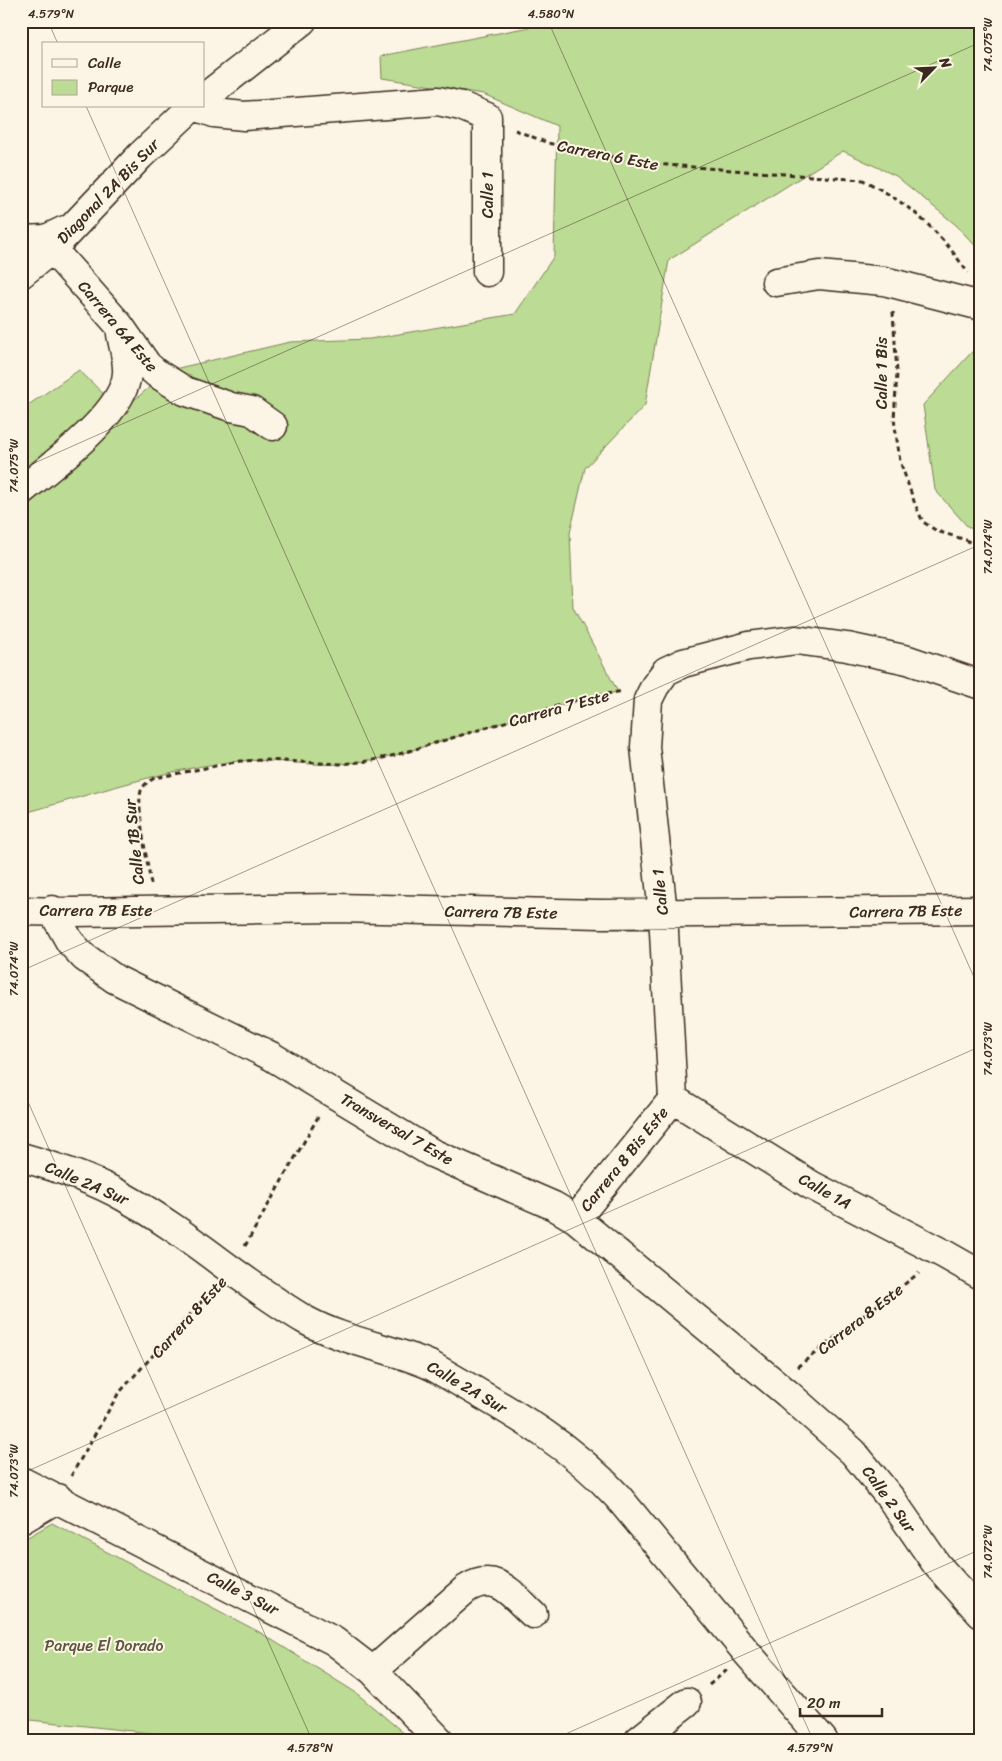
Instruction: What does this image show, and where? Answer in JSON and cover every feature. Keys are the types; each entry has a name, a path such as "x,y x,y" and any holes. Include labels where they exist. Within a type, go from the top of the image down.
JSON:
{"street":[{"path":"205,97 302,21"},
{"path":"199,108 214,114 244,116 438,101 461,106 487,117"},
{"name":"Diagonal 2A Bis Sur","path":"21,274 52,249 140,156 192,108"},
{"name":"Calle 1","path":"487,117 487,272"},
{"path":"21,240 46,239 75,225"},
{"name":"Carrera 6A Este","path":"52,249 119,325 138,354 156,373 185,391 231,407 252,411 273,426"},
{"path":"776,282 819,275 884,282 981,306"},
{"path":"21,491 76,446 112,409 121,392 127,373 119,325"},
{"path":"655,686 666,671 682,664 749,646 796,640 847,647 908,660 981,685"},
{"name":"Calle 1","path":"655,686 648,700 644,747 663,913 673,1099"},
{"name":"Carrera 7B Este","path":"21,911 336,908 601,914 981,910"},
{"name":"Transversal 7 Este","path":"52,910 70,942 84,957 115,979 271,1056 397,1134 432,1152 554,1206 576,1219 781,1389"},
{"name":"Carrera 8 Bis Este","path":"576,1219 673,1099"},
{"name":"Calle 1A","path":"673,1099 811,1185 981,1275"},
{"name":"Calle 2A Sur","path":"21,1157 91,1182 124,1197 231,1270 261,1293 309,1322 336,1334 411,1356 432,1366 557,1441 586,1464 618,1497 748,1654 824,1740"},
{"name":"Calle 2 Sur","path":"781,1389 853,1452 868,1469 937,1565 981,1614"},
{"name":"Calle 3 Sur","path":"21,1481 58,1498 334,1641 373,1671 439,1740"},
{"path":"21,1520 58,1498"},
{"path":"373,1671 466,1589 478,1581 490,1581 501,1585 533,1614"},
{"path":"639,1740 687,1702"}],"path":[{"name":"Carrera 6 Este","path":"487,117 548,143 640,163 863,180 885,191 917,212 952,249 969,275"},
{"name":"Calle 1 Bis","path":"893,306 897,373 894,419 900,461 923,522 937,531 966,540 981,549"},
{"name":"Carrera 7 Este","path":"155,778 240,761 264,760 312,764 369,761 396,755 584,698 655,686"},
{"name":"Calle 1B Sur","path":"154,910 140,807 140,792 145,784 155,778"},
{"name":"Carrera 8 Este","path":"58,1498 118,1394 231,1270 332,1092"},
{"name":"Carrera 8 Este","path":"781,1389 944,1254"},
{"path":"687,1702 748,1654"}],"green space":[{"path":"560,21 975,21 981,24 981,252 956,225 896,176 843,151 669,260 645,405 585,468 570,533 573,607 618,692 584,698 396,755 334,764 258,760 214,764 159,775 21,814 21,410 79,370 121,411 170,370 290,342 370,339 515,314 554,256 557,126 483,94 382,78 381,56"},
{"path":"981,342 981,535 967,526 935,490 923,405"},
{"name":"Parque El Dorado","path":"52,1523 261,1633 355,1692 412,1740 215,1740 21,1719 21,1541"}]}
